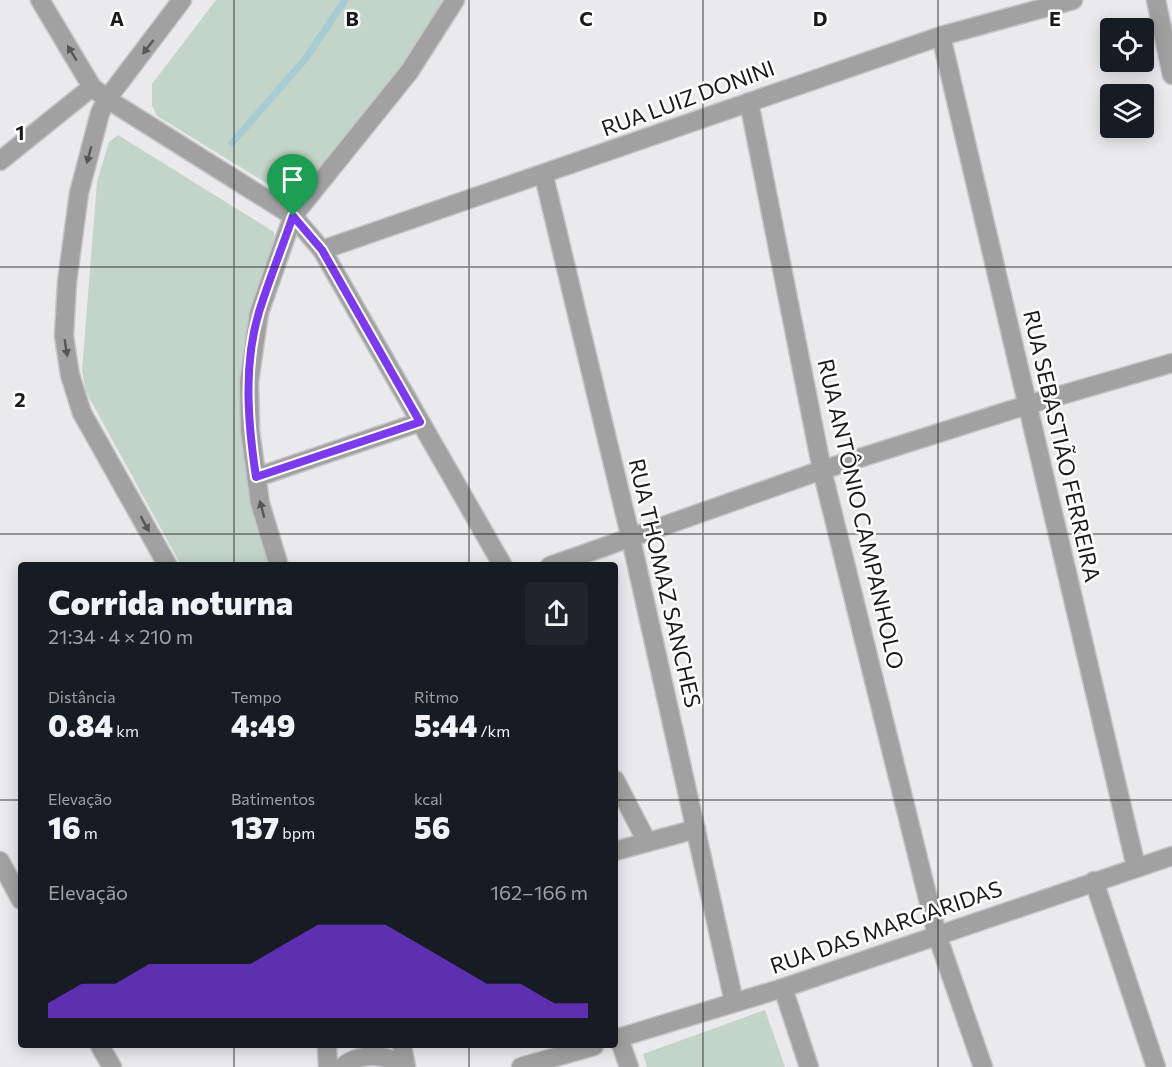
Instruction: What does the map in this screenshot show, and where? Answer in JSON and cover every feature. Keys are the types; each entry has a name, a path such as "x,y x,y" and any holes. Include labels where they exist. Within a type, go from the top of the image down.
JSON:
{"street":[{"path":"40,0 92,87 107,99 293,216 322,250 420,422 495,562"},
{"path":"166,562 82,413 70,375 64,336 67,282 79,194 100,113 107,99 182,0"},
{"path":"278,562 260,503 250,431 249,382 259,313 293,216 409,72 456,0"},
{"name":"RUA LUIZ DONINI","path":"322,250 544,176 941,36 1073,0"},
{"path":"1156,0 1172,75"},
{"name":"RUA SEBASTIÃO FERREIRA","path":"941,36 1136,867"},
{"path":"0,161 92,87"},
{"name":"RUA ANTÔNIO CAMPANHOLO","path":"749,102 822,470 937,935 983,1067"},
{"name":"RUA THOMAZ SANCHES","path":"544,176 632,539 734,1002"},
{"path":"562,562 822,470 1027,405 1172,363"},
{"path":"256,477 420,422"},
{"path":"618,786 647,842"},
{"path":"618,850 696,829"},
{"name":"RUA DAS MARGARIDAS","path":"618,1039 783,988 1172,856"},
{"path":"0,861 18,894"},
{"path":"1094,881 1156,1067"},
{"path":"783,988 809,1067"},
{"path":"618,1041 629,1067"},
{"path":"101,1048 112,1067"},
{"path":"327,1048 328,1067"},
{"path":"402,1048 406,1067"},
{"path":"520,1067 587,1048"},
{"path":"342,1067 358,1058 372,1056 385,1058 402,1067"}],"green space":[{"path":"216,0 449,0 443,12 309,191 296,195 284,194 157,116 152,106 152,84"},
{"path":"118,135 274,232 276,257 244,435 248,484 268,562 179,562 86,392 82,370 97,182 109,142"},
{"path":"765,1010 785,1067 647,1067 643,1054"}],"waterway":[{"path":"232,143 306,58 345,0"}],"route":[{"path":"293,216 322,250 420,422 256,477 250,431 249,382 254,336 259,313 293,216"}]}
